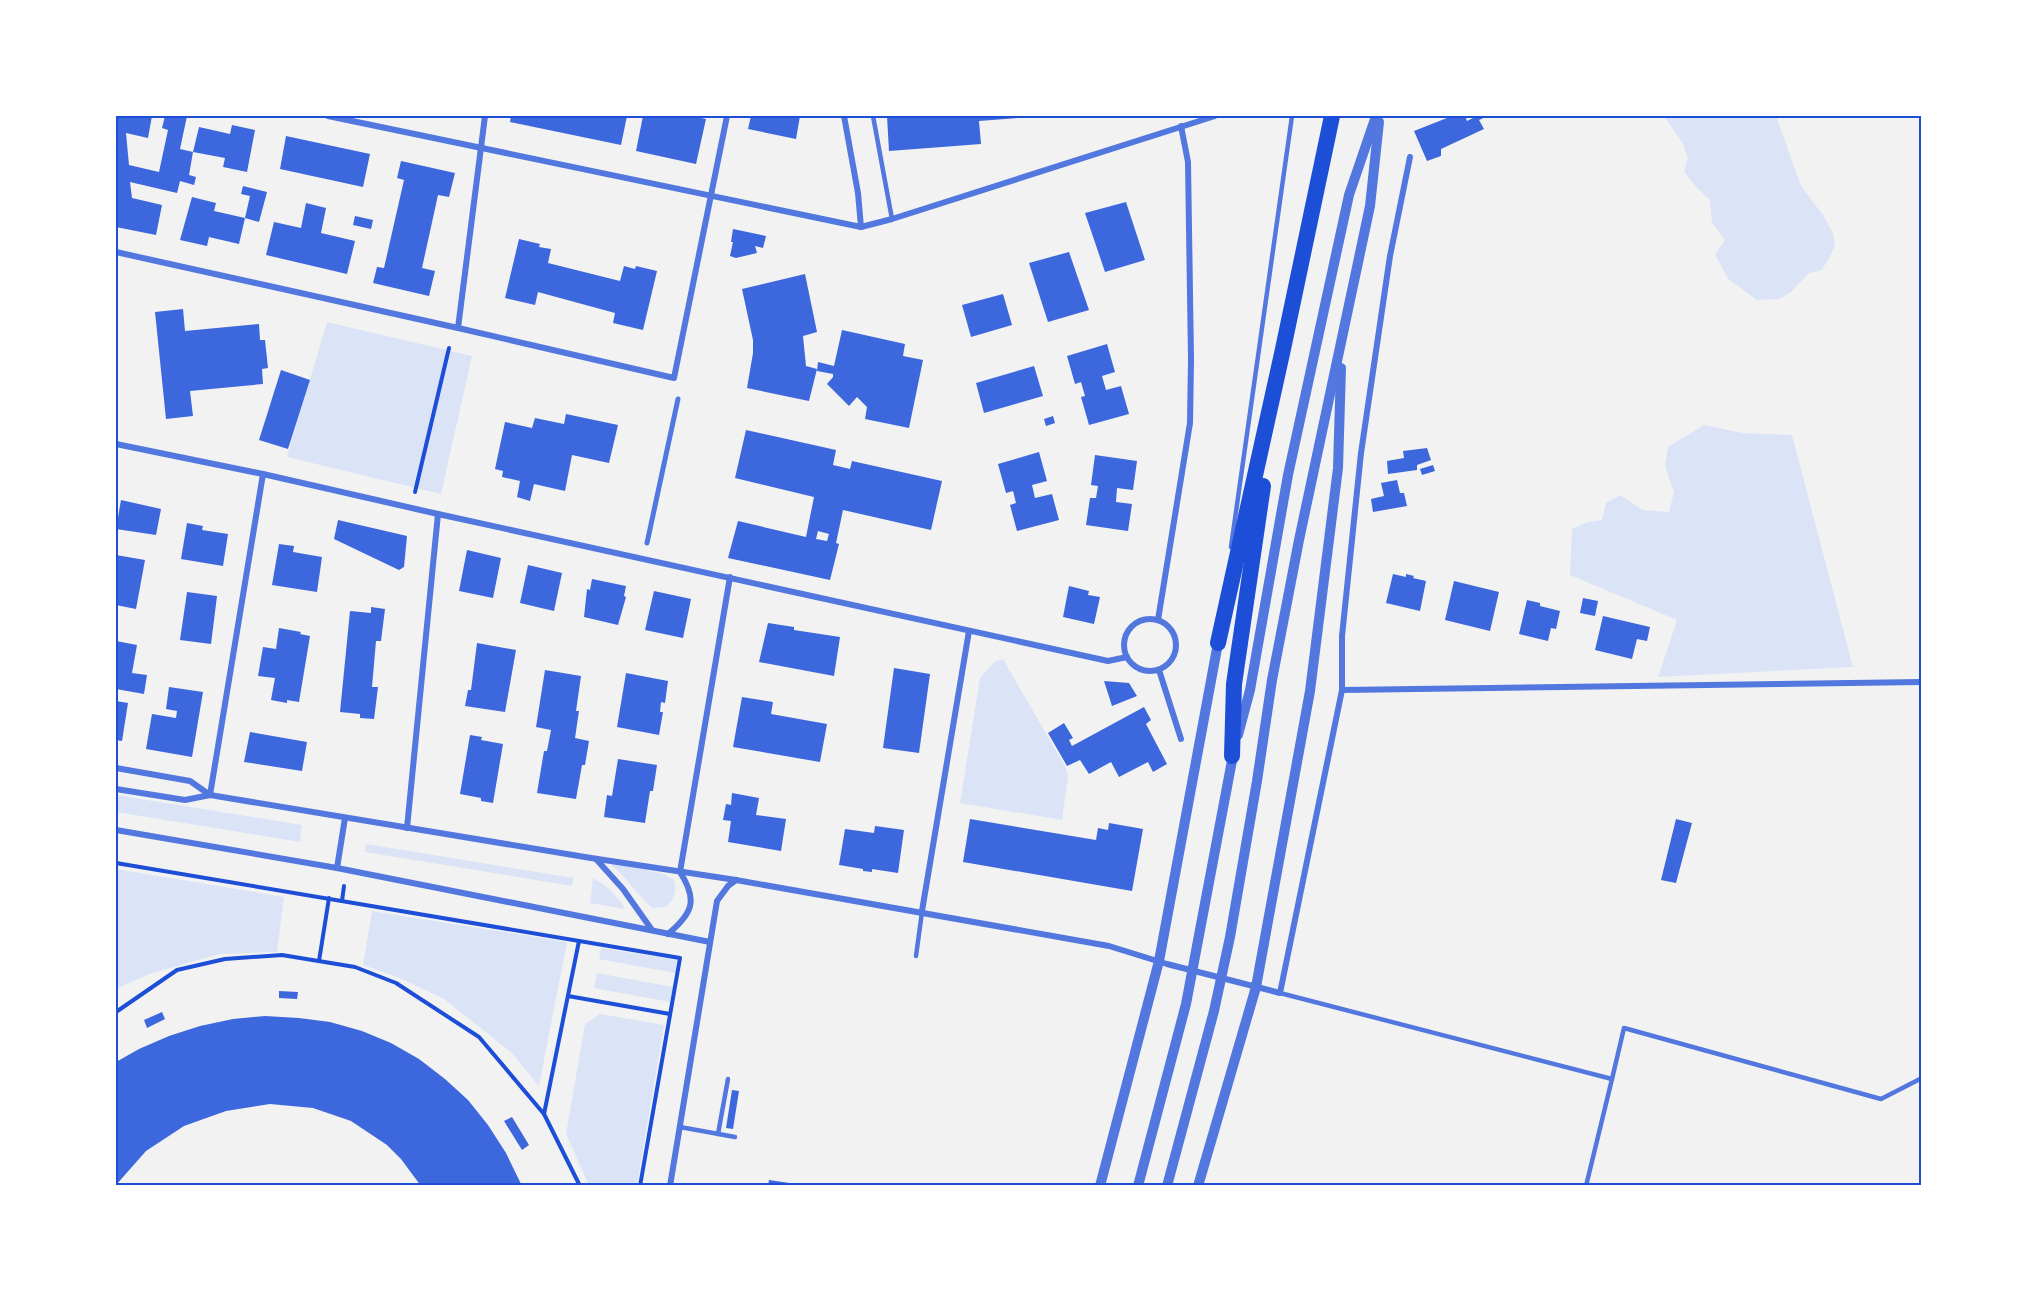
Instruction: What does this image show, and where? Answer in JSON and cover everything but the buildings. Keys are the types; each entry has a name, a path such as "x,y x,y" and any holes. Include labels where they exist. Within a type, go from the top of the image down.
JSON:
{"highway":[{"path":"1218,643 1332,116"},
{"path":"1232,756 1234,684 1283,349"}],"street":[{"path":"328,116 861,227 1215,116"},
{"path":"458,328 485,116"},
{"path":"116,252 674,378 727,116"},
{"path":"844,116 858,194 861,227"},
{"path":"1167,1185 1214,1011 1230,937 1272,680 1299,540 1370,206 1378,116"},
{"path":"1138,1185 1186,1004 1232,756 1250,690 1288,475 1349,195 1378,116"},
{"path":"1158,620 1190,423 1188,162 1181,126"},
{"path":"116,789 185,801 210,795 922,911 1109,946 1280,993 1342,690 1342,636 1360,453 1390,256 1410,157"},
{"path":"1198,1185 1251,985 1310,691 1338,468 1342,340"},
{"path":"647,543 678,399"},
{"path":"116,444 263,474 1108,661 1127,657"},
{"path":"210,795 263,474"},
{"path":"407,828 438,514"},
{"path":"668,934 684,921 692,904 690,887 680,872 730,577"},
{"path":"1158,620 1171,629 1176,645 1172,660 1159,670 1144,670 1131,663 1127,657 1124,640 1133,625 1140,621 1158,620"},
{"path":"922,911 969,631"},
{"path":"1100,1185 1163,962 1218,643"},
{"path":"1159,670 1181,739"},
{"path":"1342,690 1921,682"},
{"path":"116,768 190,781 210,795"},
{"path":"337,868 345,818"},
{"path":"116,830 337,868 710,942"},
{"path":"596,859 623,889 652,930"},
{"path":"669,1185 717,902 728,886 736,880"}],"lane":[{"path":"873,116 892,219"},
{"path":"1231,549 1292,116"},
{"path":"1218,643 1229,561"},
{"path":"916,956 922,911"},
{"path":"1280,993 1612,1079"},
{"path":"1586,1185 1624,1028 1881,1099 1922,1078"},
{"path":"718,1134 728,1079"},
{"path":"680,1127 735,1137"}],"path":[{"path":"415,492 449,348"},
{"path":"116,863 680,958 640,1185"},
{"path":"342,901 344,886"},
{"path":"319,961 329,898"},
{"path":"544,1114 579,941"},
{"path":"116,1012 177,970 225,959 282,955 355,967 396,983 479,1037 544,1114 580,1185"},
{"path":"568,996 670,1014"}],"shaded area":[{"path":"1664,116 1776,116 1801,186 1823,215 1833,233 1835,247 1822,270 1809,273 1791,292 1779,299 1757,300 1728,279 1715,254 1725,240 1712,223 1710,200 1684,172 1688,158 1683,144"},
{"path":"327,322 472,356 441,494 287,457"},
{"path":"1704,425 1743,433 1792,435 1853,667 1658,677 1677,620 1570,575 1572,529 1588,522 1602,520 1606,503 1620,495 1643,510 1669,512 1674,492 1665,466 1668,447"},
{"path":"1003,659 1066,768 1068,777 1062,820 960,803 980,678 994,662"},
{"path":"116,795 302,825 300,842 116,812"},
{"path":"366,844 574,878 572,886 365,852"},
{"path":"613,863 664,874 674,880 675,891 671,901 666,907 653,908 611,865"},
{"path":"116,869 284,897 277,952 220,954 149,974 116,989"},
{"path":"593,878 611,891 625,909 590,903"},
{"path":"372,911 567,942 539,1086 512,1053 444,999 402,979 363,965"},
{"path":"601,948 677,960 675,973 599,959"},
{"path":"597,973 673,987 670,1002 594,988"},
{"path":"600,1014 664,1025 637,1185 589,1185 566,1134 585,1024"}]}
